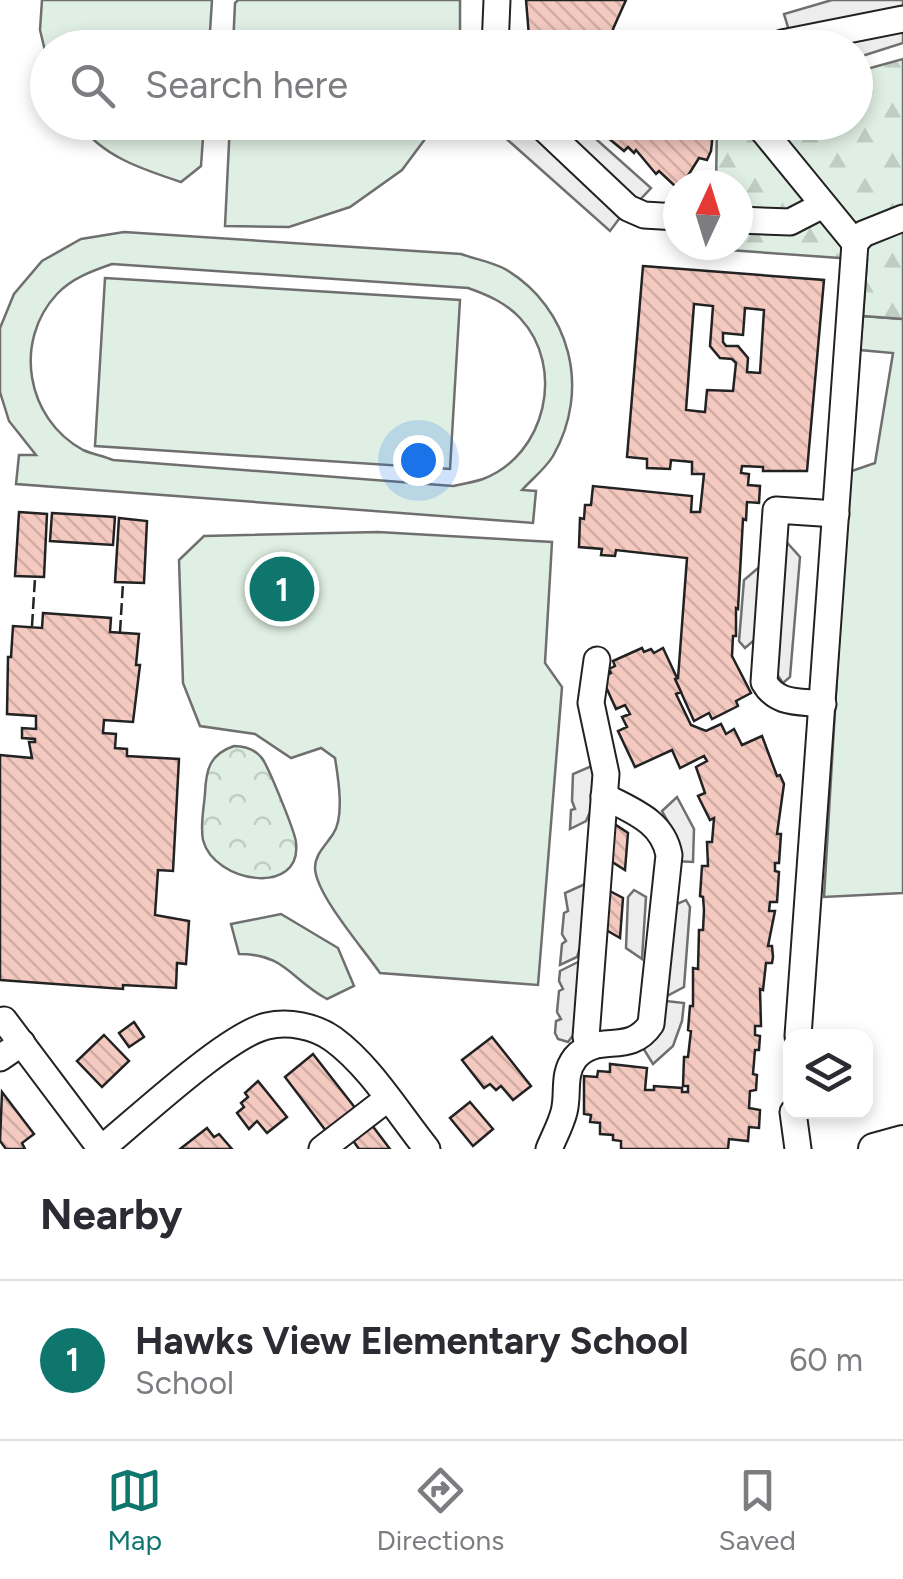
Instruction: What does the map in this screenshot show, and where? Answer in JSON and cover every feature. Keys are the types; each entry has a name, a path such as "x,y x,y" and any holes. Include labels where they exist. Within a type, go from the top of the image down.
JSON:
{"main road":[{"path":"874,1149 903,1141"}],"street":[{"path":"495,30 497,0"},
{"path":"850,30 903,20"},
{"path":"557,140 628,208 644,215 663,216"},
{"path":"771,140 855,243"},
{"path":"753,221 790,222 823,205"},
{"path":"799,1029 855,243 863,234 903,218"},
{"path":"822,704 784,701 770,694 764,682 776,510 836,514"},
{"path":"591,1044 586,1037 606,774 591,703 596,660"},
{"path":"548,1149 564,1112 566,1074 574,1060 591,1044 634,1041 651,1024 669,855 666,839 654,823 604,796"},
{"path":"4,1020 101,1149 229,1045 268,1026 290,1025 329,1036 349,1052 427,1149"},
{"path":"0,1058 22,1043"},
{"path":"322,1149 387,1099"},
{"path":"794,1119 798,1149"}],"green space":[{"path":"42,0 212,0 210,30 40,30"},
{"path":"460,0 460,30 234,30 235,3"},
{"path":"903,59 903,319 863,316 867,260 753,252 753,170 716,170 717,140 873,140 873,67"},
{"path":"94,140 203,140 201,166 181,182 125,161"},
{"path":"229,140 424,140 402,170 350,207 289,227 225,226"},
{"path":"124,232 461,254 505,269 546,305 568,352 572,378 565,431 550,460 522,490 536,491 533,523 16,484 19,455 36,455 9,421 0,392 0,328 14,294 42,261 81,239","holes":["112,264 468,288 496,300 520,318 534,338 545,384 535,430 522,451 505,467 465,484 113,460 83,450 64,436 49,419 32,378 34,334 43,313 69,284"]},
{"path":"105,278 460,300 450,469 95,446"},
{"path":"863,316 903,319 903,893 824,897 849,472 875,463 893,353 860,350"},
{"path":"378,532 552,542 545,663 562,687 538,985 380,973 317,879 315,863 339,818 335,758 321,748 291,758 255,734 200,726 183,683 179,560 204,536"},
{"path":"234,746 261,757 295,837 294,860 286,871 272,877 256,878 223,866 210,855 203,840 208,770 219,753"},
{"path":"281,914 338,948 354,986 327,999 278,963 239,954 231,924"}],"shaded area":[{"path":"832,0 903,0 903,43 873,53 873,30 789,30 784,14"},
{"path":"508,140 540,140 622,215 610,231"},
{"path":"565,140 597,140 651,188 636,204"},
{"path":"782,537 800,557 790,677 783,683 774,670"},
{"path":"764,563 758,637 745,648 739,641 744,580"},
{"path":"594,765 591,810 586,821 570,829 571,810 575,809 573,774"},
{"path":"677,797 694,829 693,862 675,861 675,834 662,811"},
{"path":"585,884 581,945 577,957 560,965 562,944 566,941 562,934 564,913 568,911 565,893"},
{"path":"634,890 646,897 642,959 626,948 628,897"},
{"path":"686,900 690,907 684,987 665,997 672,906"},
{"path":"580,961 575,1033 568,1042 558,1039 555,1033 556,1021 561,1019 557,1012 559,991 563,989 560,971"},
{"path":"666,1001 684,1003 682,1021 673,1046 653,1064 643,1048"}],"building":[{"path":"526,0 626,0 613,30 528,30"},
{"path":"611,140 712,140 707,160 699,158 692,170 663,170 663,175 659,171 656,174 636,150 634,153 628,147 624,151"},
{"path":"643,266 824,280 807,471 763,471 763,467 742,466 741,473 749,474 748,485 760,486 759,503 747,502 746,520 743,519 732,656 751,693 736,701 738,706 712,719 709,713 694,721 675,679 687,558 616,550 615,556 601,555 602,549 579,547 580,518 584,519 585,505 591,505 593,486 692,496 691,512 700,512 704,474 692,474 692,462 671,460 670,469 647,468 647,459 627,457","holes":["694,304 713,306 710,346 720,358 736,363 733,391 707,390 705,412 686,410","745,308 764,310 760,373 747,372 748,358 738,346 726,346 723,342 723,333 743,335"]},
{"path":"19,512 47,514 44,577 15,576"},
{"path":"52,513 115,517 113,545 50,541"},
{"path":"119,518 147,521 144,583 115,582"},
{"path":"43,613 111,618 110,632 139,634 136,665 140,665 133,722 104,720 103,733 116,734 115,748 127,749 127,756 179,759 173,871 158,870 155,915 189,921 186,964 177,963 176,988 123,985 123,989 0,980 0,755 32,758 29,742 35,739 22,738 22,728 36,729 36,716 7,714 8,657 13,626 42,628"},
{"path":"642,648 654,653 663,648 681,692 676,694 691,725 706,731 721,724 726,734 734,729 742,745 762,736 777,776 784,784 777,834 781,834 779,863 775,863 775,871 779,872 777,902 770,902 769,911 775,911 768,946 772,946 773,957 772,963 766,963 763,990 760,989 761,1026 755,1026 755,1035 760,1036 753,1074 757,1075 756,1090 750,1091 749,1108 760,1110 759,1128 749,1127 748,1141 729,1139 728,1149 621,1149 621,1141 613,1140 613,1135 600,1134 600,1123 590,1122 591,1115 584,1114 584,1076 610,1072 610,1064 647,1068 645,1090 654,1090 654,1086 688,1092 688,1086 683,1086 684,1057 688,1057 691,1031 688,1030 693,1006 693,968 698,969 699,930 703,930 702,866 708,866 707,842 712,842 714,818 710,820 698,796 705,793 696,767 707,761 704,756 680,768 672,750 635,767 618,731 627,727 622,717 630,714 625,705 616,709 602,678 611,673 613,661"},
{"path":"610,821 628,833 625,870 606,858"},
{"path":"604,888 623,898 620,938 601,927"},
{"path":"134,1022 144,1037 129,1047 119,1033"},
{"path":"104,1035 129,1061 102,1087 77,1061"},
{"path":"492,1037 531,1086 513,1100 501,1086 496,1090 490,1084 484,1088 462,1060"},
{"path":"313,1054 356,1109 326,1131 285,1077"},
{"path":"258,1081 287,1117 267,1133 257,1121 249,1129 237,1113 248,1097 245,1093"},
{"path":"2,1092 34,1134 22,1143 25,1149 6,1149 0,1141"},
{"path":"470,1102 493,1129 473,1146 450,1118"},
{"path":"365,1116 390,1149 359,1149 346,1131"},
{"path":"207,1128 214,1137 219,1134 232,1149 180,1149"}],"fence":[{"path":"32,626 35,578"},
{"path":"120,632 123,583"}],"place":[{"name":"Hawks View Elementary School","path":"282,589"}]}
